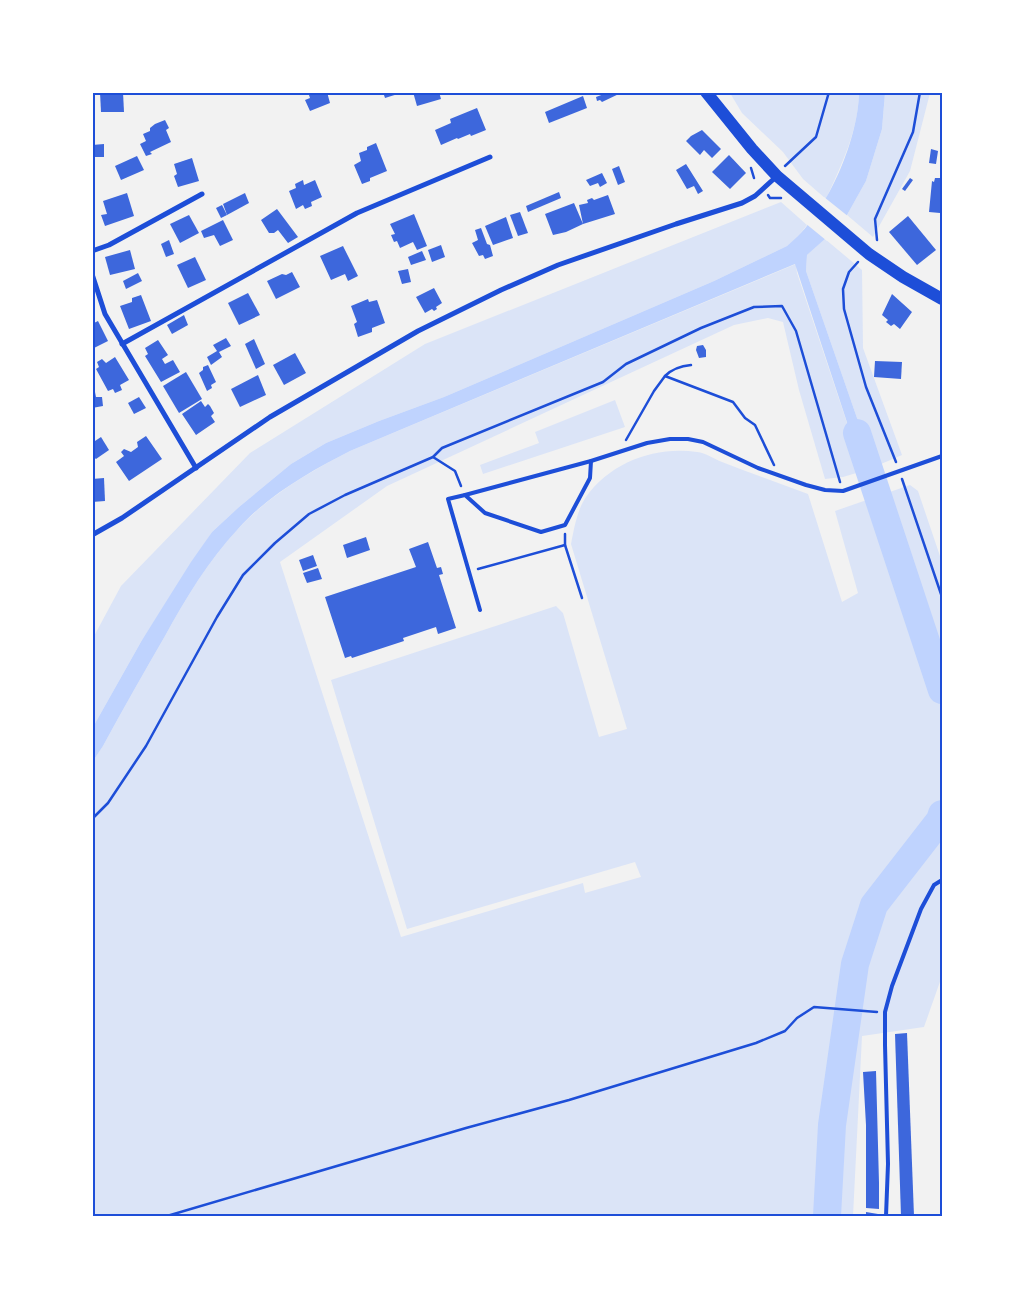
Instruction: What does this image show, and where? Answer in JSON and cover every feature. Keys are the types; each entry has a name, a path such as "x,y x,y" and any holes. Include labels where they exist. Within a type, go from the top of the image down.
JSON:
{"main road":[{"path":"706,92 752,149 781,171 869,254 903,277 942,299"}],"street":[{"path":"122,344 357,213 490,156"},
{"path":"92,535 122,518 270,417 418,331 500,290 558,265 742,203 754,196 781,171"},
{"path":"92,251 109,246 202,194"},
{"path":"92,274 105,314 196,468"}],"lane":[{"path":"480,610 448,499 591,461 647,443 670,439 688,439 702,442 774,474 825,490 843,491 942,456"},
{"path":"465,494 485,513 540,532 565,525 590,478 591,461"},
{"path":"886,1216 888,1164 886,1012 892,986 921,908 934,885 942,880"}],"path":[{"path":"781,171 816,137 829,92"},
{"path":"877,240 875,219 913,132 920,92"},
{"path":"768,195 770,198 780,197 784,200"},
{"path":"858,262 849,272 843,289 844,309 866,387 899,472 942,597"},
{"path":"92,819 108,803 146,746 217,617 244,575 275,543 309,514 345,494 433,457 442,448 602,382 626,364 701,328 754,307 782,306 796,331 843,491"},
{"path":"625,450 624,444 654,391 665,376 681,366 691,365"},
{"path":"665,376 733,402 745,418 755,425 759,431 774,467 774,474"},
{"path":"433,457 455,471 465,494"},
{"path":"565,525 565,545 582,598"},
{"path":"469,571 565,545"},
{"path":"167,1216 449,1133 569,1100 756,1043 785,1031 797,1018 814,1007 867,1012"}],"shaded area":[{"path":"730,93 859,93 856,121 852,134 826,199 803,179 783,152 742,113"},
{"path":"885,93 930,93 910,171 873,237 847,215 866,181 882,129"},
{"path":"781,202 807,225 796,239 787,246 714,281 444,397 326,443 291,464 212,532 142,640 93,727 93,638 121,586 250,453 425,344"},
{"path":"825,239 862,270 863,348 902,455 874,467 806,271 807,255"},
{"path":"796,264 797,273 863,471 843,477 825,479 799,390 783,322 768,318 734,325 387,486 280,562 401,937 583,883 585,893 641,877 635,862 407,929 331,680 556,606 563,613 599,737 627,729 571,544 576,520 583,502 596,485 608,474 635,459 650,454 681,451 697,452 808,494 842,602 858,593 835,511 910,485 918,491 942,562 942,976 924,1027 862,1036 853,1216 93,1216 93,761 181,608 207,567 238,529 276,495 320,467 350,451"},
{"path":"615,400 625,427 483,474 480,465 539,443 535,432"}],"water":[{"path":"859,93 885,93 882,129 866,181 847,215 807,255 806,271 874,467 863,471 795,264 350,451 320,467 276,495 238,529 198,580 93,761 93,727 142,640 212,532 239,507 291,464 326,443 444,397 714,281 787,246 815,216 837,176 853,133"}],"pier":[{"path":"824,197 849,217 827,241 805,223"}],"building":[{"path":"100,92 123,92 124,112 101,112"},
{"path":"308,92 327,92 330,103 310,111 305,100 310,98"},
{"path":"383,92 401,92 401,93 385,98"},
{"path":"413,92 439,92 441,99 417,106"},
{"path":"604,92 623,92 602,102 600,100 597,101 596,97 604,94"},
{"path":"583,96 587,108 549,123 545,112"},
{"path":"477,108 486,130 471,136 470,134 457,138 441,145 435,130 451,123 450,119"},
{"path":"165,120 169,128 166,130 171,142 150,152 152,154 146,156 140,144 146,141 143,134 150,131 150,128 155,124"},
{"path":"702,130 721,149 712,158 704,150 700,155 686,141"},
{"path":"376,143 387,171 370,178 370,181 362,184 354,165 361,161 359,153"},
{"path":"104,144 104,157 92,157 92,145"},
{"path":"931,149 938,151 936,164 929,163"},
{"path":"729,155 746,173 730,189 712,172"},
{"path":"137,156 144,170 121,180 115,166"},
{"path":"192,158 199,181 178,187 174,176 177,174 174,164"},
{"path":"686,164 703,191 698,194 694,186 687,189 676,170"},
{"path":"619,166 625,182 618,185 612,169"},
{"path":"602,173 607,183 600,187 598,183 590,186 586,180"},
{"path":"910,178 913,180 905,191 902,189"},
{"path":"935,178 942,178 940,213 929,212 932,181 934,182"},
{"path":"303,180 304,185 315,180 322,197 311,202 312,206 305,209 303,205 296,209 289,191 296,188 295,184"},
{"path":"559,192 561,198 528,212 526,206"},
{"path":"127,193 134,216 105,226 101,215 107,214 103,201"},
{"path":"245,193 249,203 227,215 223,204"},
{"path":"608,195 615,214 583,224 579,205 588,203 587,200 592,198 594,200"},
{"path":"574,203 583,224 566,232 553,235 545,214"},
{"path":"222,205 227,215 221,218 216,208"},
{"path":"277,209 298,237 288,243 278,230 274,233 269,233 261,220"},
{"path":"520,212 528,233 518,236 510,215"},
{"path":"414,214 427,246 417,250 413,242 400,248 397,241 394,242 391,235 395,234 390,224"},
{"path":"189,215 199,233 180,243 170,224"},
{"path":"908,216 936,250 917,265 889,232"},
{"path":"506,217 513,238 493,245 485,226"},
{"path":"223,220 233,240 220,246 214,235 204,238 201,231"},
{"path":"481,228 487,244 490,245 493,256 485,259 483,255 479,256 472,243 478,240 475,230"},
{"path":"169,240 174,254 166,257 161,244"},
{"path":"441,245 445,257 432,262 428,250"},
{"path":"343,246 358,276 348,281 345,274 331,280 320,256"},
{"path":"130,250 135,269 110,275 105,257"},
{"path":"422,251 426,260 411,265 408,257"},
{"path":"195,257 206,280 188,288 177,265"},
{"path":"408,269 411,282 402,284 398,271"},
{"path":"292,272 300,287 276,299 267,281 282,274 286,275"},
{"path":"138,273 142,281 126,289 123,281"},
{"path":"434,288 442,303 434,311 432,309 425,313 416,297"},
{"path":"248,293 260,315 239,325 228,303"},
{"path":"892,294 912,312 900,329 894,324 891,326 882,315"},
{"path":"141,295 151,321 129,329 120,306 132,302 132,298"},
{"path":"368,299 369,302 377,300 385,323 372,328 372,332 358,337 354,324 357,322 351,306"},
{"path":"184,315 188,325 172,334 167,325"},
{"path":"98,321 108,341 92,349 92,324"},
{"path":"226,338 231,346 219,352 222,357 211,365 207,357 217,351 213,345"},
{"path":"254,339 265,364 256,369 245,344"},
{"path":"158,340 168,355 162,359 165,364 173,360 180,372 161,382 145,356 148,354 145,348"},
{"path":"703,345 706,350 706,357 699,358 696,350 697,346"},
{"path":"295,353 306,373 284,385 273,365"},
{"path":"115,357 129,380 120,385 122,390 115,393 113,389 108,391 96,369 99,367 97,362 102,359 106,363"},
{"path":"875,361 902,362 901,379 874,377"},
{"path":"208,365 216,382 207,391 199,373 203,370 203,367"},
{"path":"186,372 202,399 179,413 163,386"},
{"path":"258,375 266,395 240,407 231,389"},
{"path":"95,392 96,397 102,397 103,406 92,408 92,393"},
{"path":"139,397 146,408 134,414 128,403"},
{"path":"201,401 205,407 208,404 210,406 214,413 211,416 215,422 196,435 182,414"},
{"path":"146,436 162,459 129,481 116,462 124,456 121,452 124,449 131,452 138,447 137,442"},
{"path":"101,437 109,450 96,459 92,456 92,443"},
{"path":"104,478 105,501 92,502 92,479"},
{"path":"366,537 370,550 347,558 343,545"},
{"path":"428,542 437,568 441,567 443,574 439,575 456,628 438,634 436,627 403,638 404,641 352,658 351,656 345,658 325,597 416,567 409,549"},
{"path":"313,555 317,566 303,571 299,560"},
{"path":"318,568 322,579 307,583 303,573"},
{"path":"907,1033 914,1216 901,1216 895,1034"},
{"path":"876,1071 879,1209 866,1208 866,1125 863,1072"},
{"path":"866,1212 878,1214 878,1216 866,1216"}],"waterway":[{"path":"857,433 942,690"},
{"path":"827,1216 832,1125 855,964 874,905 940,820 942,814"}]}
